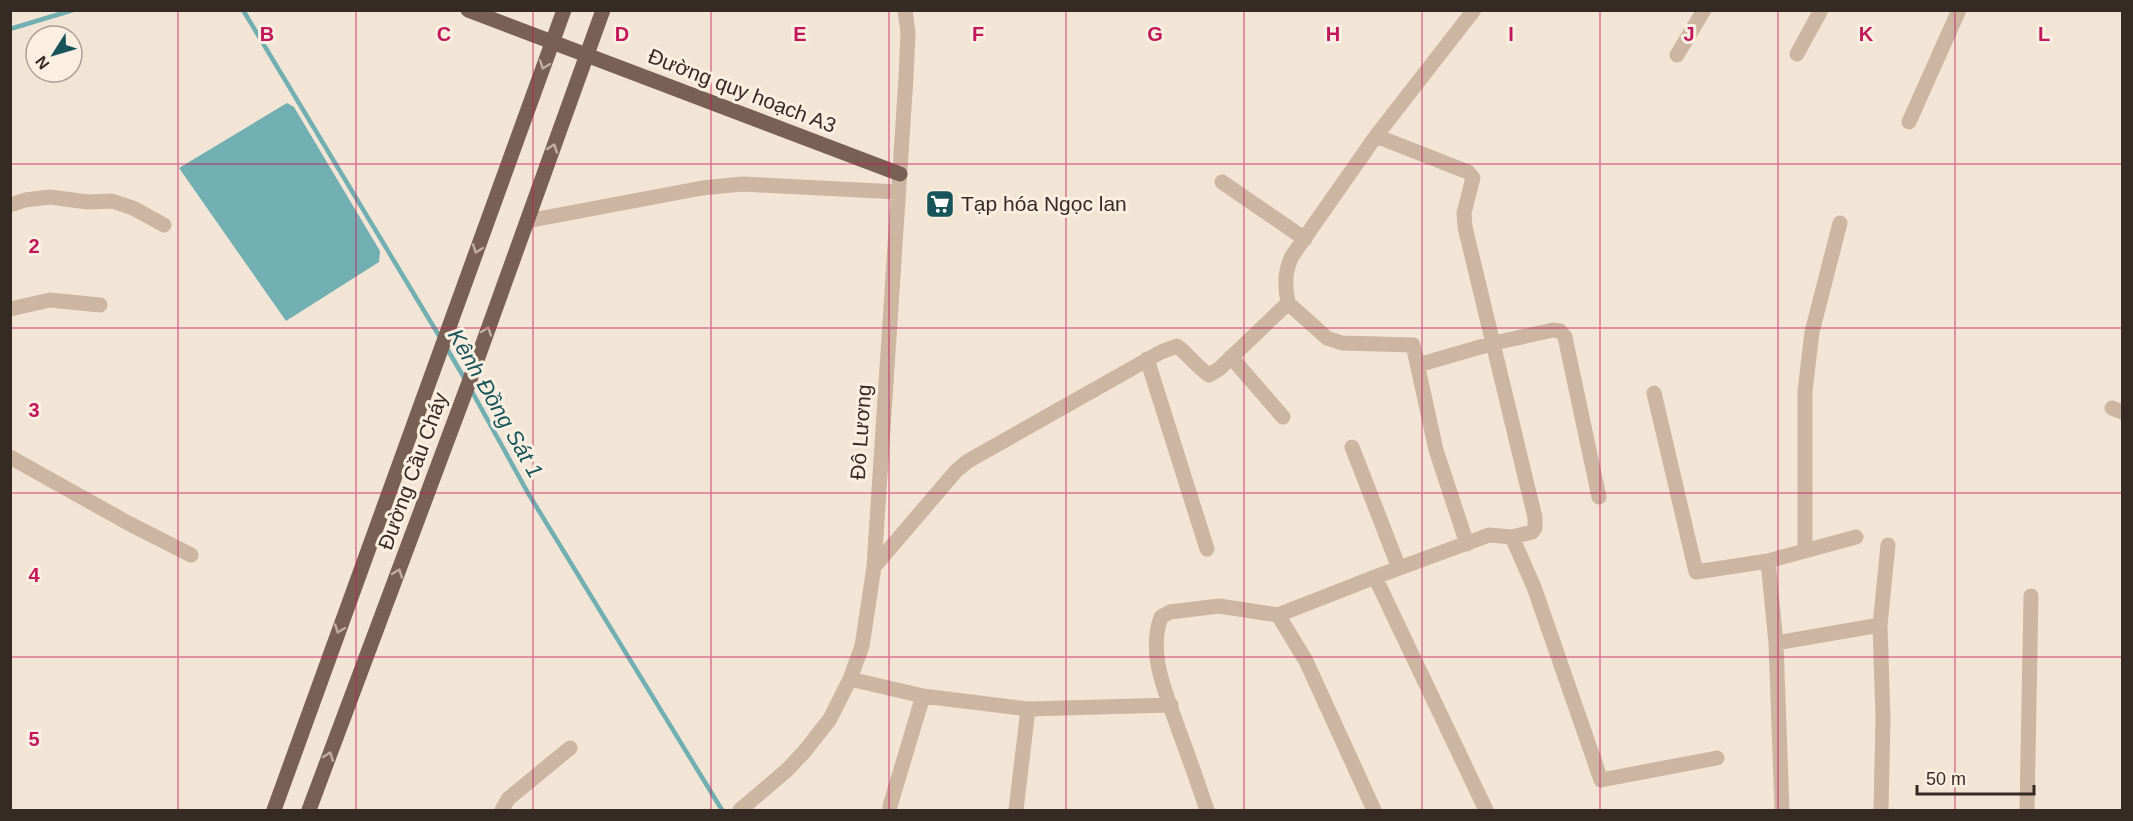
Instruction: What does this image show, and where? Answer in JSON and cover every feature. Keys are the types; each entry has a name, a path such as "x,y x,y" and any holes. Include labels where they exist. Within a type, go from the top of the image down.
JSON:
{"main road":[{"name":"Đường quy hoạch A3","path":"468,10 900,174"},
{"name":"Đường Cầu Cháy","path":"274,810 564,10"},
{"name":"Đường Cầu Cháy","path":"309,810 468,385 603,10"}],"street":[{"name":"Đô Lương","path":"740,810 804,752 830,719 850,679 862,646 874,567 908,33 905,10"},
{"path":"1677,55 1704,10"},
{"path":"1797,54 1821,10"},
{"path":"1910,122 1959,10"},
{"path":"1467,544 1436,450 1413,345 1342,344 1327,338 1288,303 1285,282 1286,269 1305,238 1376,135 1473,12"},
{"path":"1207,810 1162,682 1156,636 1161,617 1170,612 1219,606 1278,615 1490,535 1512,537 1532,532 1535,523 1465,227 1464,213 1473,181 1472,176 1376,135"},
{"path":"1222,182 1305,238"},
{"path":"527,221 702,188 742,184 898,192"},
{"path":"10,204 50,197 88,202 112,201 134,208 164,225"},
{"path":"1805,550 1805,391 1810,344 1840,223"},
{"path":"10,309 50,300 100,305"},
{"path":"874,567 968,460 1148,359 1178,346 1191,356 1198,368 1209,375 1288,303"},
{"path":"1418,365 1494,343 1553,330 1560,331 1563,334 1599,498"},
{"path":"1231,357 1283,417"},
{"path":"1148,359 1207,549"},
{"path":"1654,393 1696,572 1768,561 1856,537"},
{"path":"1352,447 1399,568"},
{"path":"10,457 128,523 191,555"},
{"path":"1512,537 1534,586 1601,780 1717,758"},
{"path":"1881,810 1883,718 1880,625 1888,545"},
{"path":"1768,561 1776,644 1782,810"},
{"path":"1375,577 1486,810"},
{"path":"2027,810 2031,596"},
{"path":"1278,615 1306,661 1374,810"},
{"path":"1776,644 1880,625"},
{"path":"850,679 923,696 1028,709 1171,705"},
{"path":"890,806 923,696"},
{"path":"1017,810 1028,709"},
{"path":"502,810 508,799 570,748"}],"water":[{"path":"287,103 294,107 380,251 379,262 286,321 179,168"}],"waterway":[{"name":"Kênh Đồng Sát 1","path":"10,29 73,10"},
{"name":"Kênh Đồng Sát 1","path":"243,10 441,339"},
{"name":"Kênh Đồng Sát 1","path":"446,347 466,381"},
{"name":"Kênh Đồng Sát 1","path":"470,388 528,493 722,810"}],"place":[{"name":"Tạp hóa Ngọc lan","path":"940,204"}]}
